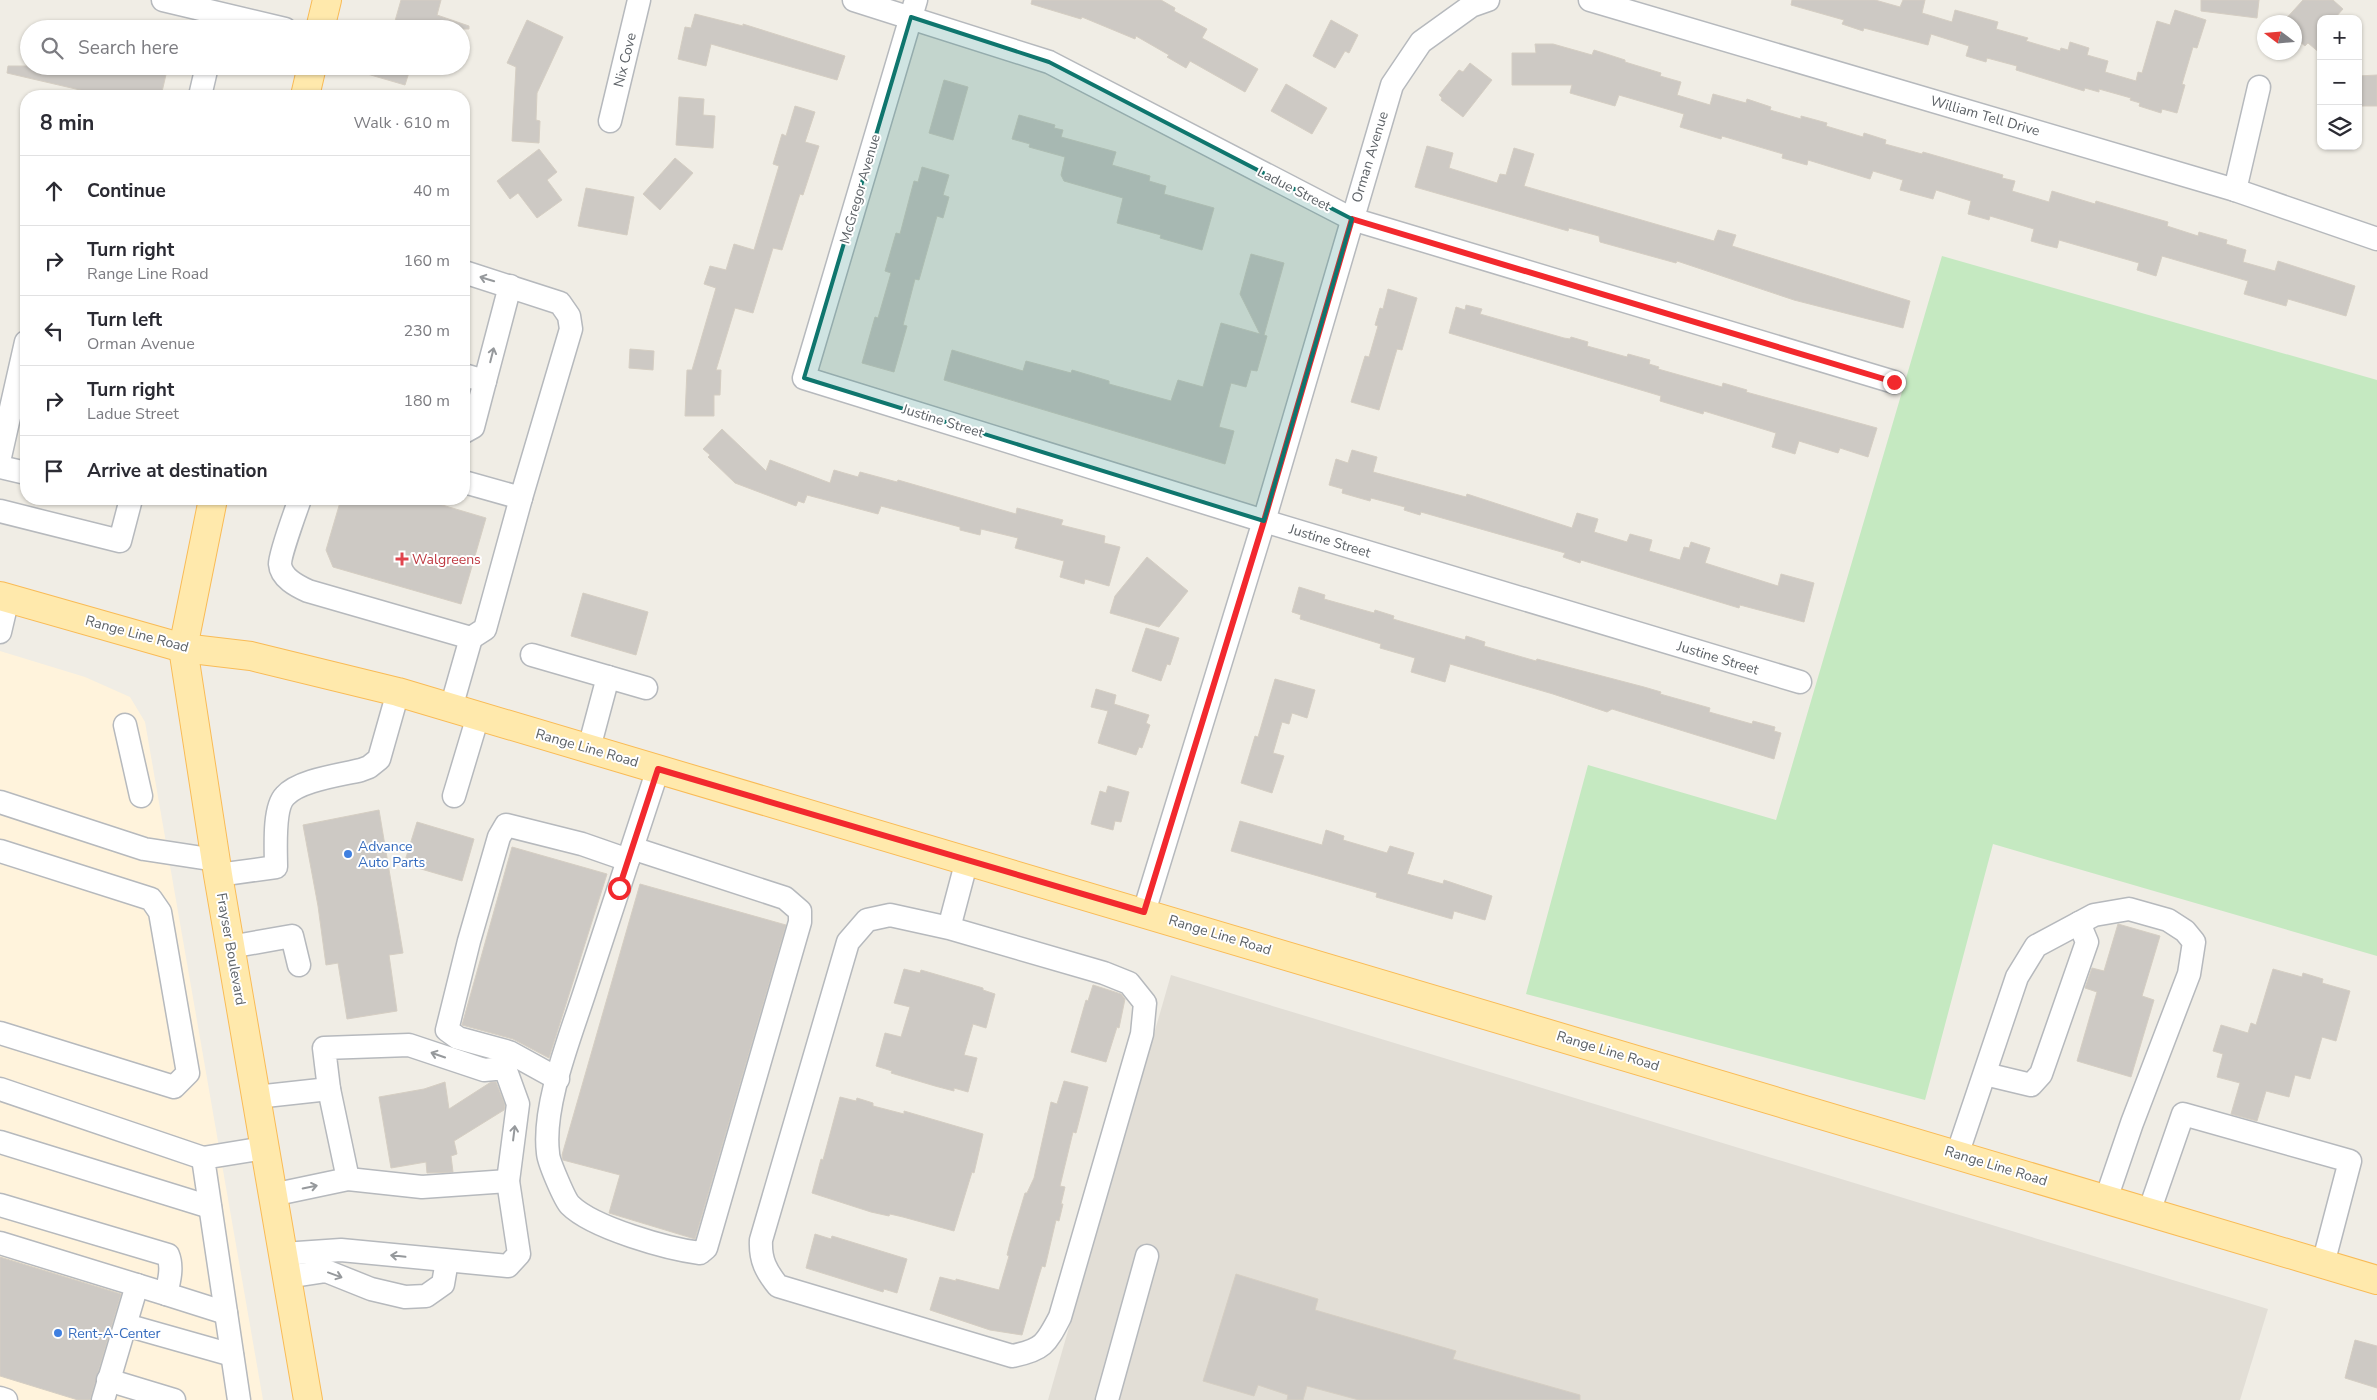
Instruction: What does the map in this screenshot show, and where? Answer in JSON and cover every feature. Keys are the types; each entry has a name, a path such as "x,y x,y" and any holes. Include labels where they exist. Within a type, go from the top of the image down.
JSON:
{"main road":[{"path":"322,20 327,0"},
{"path":"306,90 310,75"},
{"name":"Frayser Boulevard","path":"212,505 183,648 230,947 308,1400"},
{"name":"Range Line Road","path":"4,597 183,648 251,656 398,692 1144,912 2377,1280"}],"street":[{"path":"163,0 215,20"},
{"name":"Nix Cove","path":"610,121 639,0"},
{"name":"Ladue Street","path":"854,0 913,8 1049,62 1352,219 1894,382"},
{"name":"William Tell Drive","path":"1590,0 2235,190 2377,239"},
{"name":"Orman Avenue","path":"1144,912 1264,521 1392,85 1420,42 1479,3"},
{"name":"McGregor Avenue","path":"804,378 913,8"},
{"path":"201,90 205,75"},
{"path":"2235,190 2259,87"},
{"path":"451,708 471,638 485,629 571,329 569,316 560,304 470,274"},
{"path":"470,429 473,427 510,286"},
{"path":"0,457 20,369"},
{"path":"470,377 485,381"},
{"name":"Justine Street","path":"804,378 1264,521 1800,682"},
{"path":"0,467 20,472"},
{"path":"470,484 521,498"},
{"path":"0,511 120,542 129,505"},
{"path":"298,505 280,564 285,575 294,584 308,591 471,638"},
{"path":"0,632 4,597"},
{"path":"532,655 646,688"},
{"path":"588,748 608,677"},
{"path":"0,802 144,849 217,867 276,868 278,814 284,796 301,785 369,767 380,759 398,692"},
{"path":"454,796 478,716"},
{"path":"125,725 141,796"},
{"path":"558,1078 510,1052 458,1038 447,1030 469,941 499,837 506,825 541,836 630,854 785,898 800,911 800,922 771,1028 706,1248 700,1253 672,1250 601,1225 570,1205 548,1155 548,1125 558,1078 630,854 658,769"},
{"path":"0,851 151,899 160,912 188,1073 174,1087 0,1033"},
{"path":"948,928 967,860"},
{"path":"1958,1155 2017,977 2036,946 2094,915 2129,909 2168,920 2185,930 2194,942 2189,974 2106,1199"},
{"path":"890,915 948,928 1104,973 1129,983 1145,1003 1142,1034 1060,1317 1048,1342 1030,1352 1012,1356 778,1286 766,1271 760,1256 762,1240 848,942 867,920 890,915"},
{"path":"1985,1074 2031,1085 2041,1074 2086,942 2079,923"},
{"path":"230,947 292,936 299,965"},
{"path":"285,1265 341,1250 508,1266 520,1254 508,1181 518,1104 505,1068 484,1070 409,1045 324,1048 329,1089 348,1179"},
{"path":"0,1089 202,1158 265,1148"},
{"path":"256,1097 329,1089"},
{"path":"2149,1212 2183,1114 2350,1160 2323,1264"},
{"path":"0,1142 210,1207"},
{"path":"202,1158 239,1400"},
{"path":"272,1195 348,1179 422,1187 508,1181"},
{"path":"0,1205 168,1255 170,1277 166,1294"},
{"path":"0,1243 226,1313"},
{"path":"1107,1400 1147,1256"},
{"path":"285,1265 326,1271 371,1289 405,1297 426,1296 444,1284 446,1261"},
{"path":"136,1285 106,1390 174,1400"},
{"path":"126,1325 232,1356"},
{"path":"0,1398 6,1400"}],"highlighted area":[{"path":"911,17 1049,62 1352,219 1264,521 804,378"}],"shaded area":[{"path":"0,651 85,677 130,697 145,722 263,1400 0,1400"},
{"path":"1171,975 2268,1309 2240,1400 1048,1400"}],"green space":[{"path":"1942,256 2377,380 2377,956 1993,844 1925,1100 1526,994 1588,765 1776,820"}],"building":[{"path":"401,0 441,0 437,15 452,20 395,20"},
{"path":"1032,0 1161,0 1175,8 1174,11 1207,29 1202,38 1258,69 1245,92 1190,61 1186,68 1167,57 1169,55 1136,36 1135,39 1082,17 1081,19 1031,4"},
{"path":"1792,0 1875,0 1900,7 1903,0 1925,0 1922,13 1952,22 1955,10 1998,22 1996,29 2028,38 2026,41 2060,51 2061,48 2068,50 2070,42 2089,48 2087,55 2108,61 2105,72 2136,81 2138,72 2142,73 2157,21 2170,25 2175,10 2206,20 2197,48 2193,47 2182,84 2185,85 2177,113 2162,109 2161,113 2139,106 2140,103 2130,100 2131,98 2099,89 2099,92 2085,88 2084,91 2016,70 2017,66 1987,58 1986,62 1966,56 1969,46 1931,34 1928,45 1864,28 1863,31 1842,24 1844,20 1791,5"},
{"path":"2201,0 2259,0 2257,18 2201,11"},
{"path":"2303,0 2333,0 2343,9 2338,15 2317,15 2317,51 2308,43 2305,46 2302,44 2302,15 2289,15"},
{"path":"695,14 743,26 743,24 845,56 837,80 711,44 706,66 678,59 685,27 691,28"},
{"path":"527,20 563,37 537,93 536,120 540,121 539,143 512,141 516,67 507,63"},
{"path":"1331,20 1358,35 1349,53 1345,51 1335,68 1313,56"},
{"path":"1535,44 1553,44 1592,55 1594,50 1625,60 1625,62 1661,73 1660,76 1681,82 1677,95 1710,105 1713,94 1746,103 1747,99 1771,107 1770,110 1801,119 1801,116 1827,123 1826,126 1863,137 1864,133 1886,140 1885,144 1922,154 1923,152 2003,175 2002,178 2015,181 2012,191 2049,202 2052,191 2095,204 2096,201 2168,222 2167,226 2198,236 2199,232 2227,240 2226,244 2246,250 2243,262 2275,271 2278,261 2355,286 2346,316 2288,299 2286,306 2244,294 2248,281 2162,256 2156,276 2137,270 2139,263 2059,240 2057,248 2031,241 2034,229 1990,216 1989,220 1968,214 1971,201 1936,190 1933,199 1900,190 1903,180 1873,171 1870,179 1808,160 1807,165 1782,158 1783,154 1722,136 1721,139 1680,127 1684,114 1619,95 1615,106 1570,93 1572,85 1512,85 1512,53 1536,53"},
{"path":"1470,63 1492,80 1463,117 1441,100 1442,98 1439,95 1459,70 1463,72"},
{"path":"8,66 20,66 20,75 166,75 162,90 80,90 7,73"},
{"path":"371,75 408,75 405,85"},
{"path":"2377,75 2377,106 2362,106 2362,76"},
{"path":"944,80 968,87 953,140 929,133"},
{"path":"1286,84 1327,108 1312,134 1271,111"},
{"path":"679,97 704,99 703,115 715,116 713,148 676,145"},
{"path":"795,106 815,112 805,142 819,146 803,195 800,194 782,250 773,248 753,313 735,308 716,370 721,370 720,395 714,395 714,416 685,416 687,370 692,370 716,288 704,284 710,266 726,270 734,244 754,250 779,166 773,164 782,134 786,136"},
{"path":"1019,115 1055,125 1054,128 1063,130 1061,137 1116,152 1112,165 1150,176 1149,181 1166,186 1164,194 1214,208 1202,250 1160,238 1161,235 1117,223 1123,198 1064,181 1061,175 1065,157 1029,147 1030,144 1012,139"},
{"path":"1427,146 1453,153 1449,168 1497,183 1500,174 1506,175 1514,148 1534,154 1524,186 1714,241 1718,230 1736,235 1732,246 1910,301 1903,328 1794,300 1677,261 1676,263 1600,242 1599,236 1569,228 1568,231 1415,187"},
{"path":"539,149 557,172 547,180 562,200 537,218 518,193 510,199 497,181"},
{"path":"675,158 693,173 660,210 643,194"},
{"path":"922,167 949,175 943,195 949,197 943,218 937,216 919,280 915,279 903,325 907,326 894,372 862,363 875,317 878,318 891,273 885,271 896,233 900,234 914,181 918,182"},
{"path":"586,188 634,197 627,235 578,226"},
{"path":"1251,254 1284,263 1264,335 1267,336 1257,371 1251,370 1246,387 1231,383 1219,427 1234,431 1225,464 944,380 952,350 1023,371 1026,361 1071,373 1072,370 1109,381 1109,384 1171,401 1178,380 1203,387 1221,323 1260,334 1240,294"},
{"path":"1388,289 1417,298 1402,350 1397,349 1379,410 1351,402 1365,356 1369,357 1378,326 1375,325 1380,308 1383,309"},
{"path":"1466,305 1482,309 1480,314 1564,338 1570,339 1571,337 1588,342 1587,346 1627,357 1628,354 1650,360 1649,364 1659,367 1658,369 1722,387 1723,383 1747,390 1746,392 1877,428 1868,457 1840,448 1838,453 1799,441 1795,454 1772,447 1776,433 1704,411 1703,414 1660,401 1661,396 1449,333 1456,307 1465,310"},
{"path":"630,349 654,351 653,370 629,368"},
{"path":"722,429 766,471 770,460 830,483 834,470 858,477 860,472 897,482 898,480 1016,514 1017,508 1063,520 1061,525 1105,536 1104,543 1120,547 1109,586 1085,579 1084,584 1060,577 1064,561 1015,548 1018,538 981,529 980,535 960,530 960,527 881,506 878,514 807,495 804,503 798,501 796,506 735,483 708,457 710,455 703,449"},
{"path":"1352,450 1377,457 1373,472 1466,497 1467,494 1572,528 1577,513 1598,519 1594,532 1627,542 1630,534 1652,540 1649,551 1680,560 1684,547 1689,548 1691,542 1710,548 1705,563 1778,586 1781,574 1814,583 1804,622 1740,605 1739,608 1581,560 1580,563 1563,557 1565,553 1421,512 1420,515 1404,510 1405,507 1371,498 1370,501 1342,493 1343,489 1329,485 1336,459 1348,463"},
{"name":"Walgreens","path":"339,505 442,505 486,518 461,604 333,567 326,550"},
{"path":"1147,557 1188,591 1159,627 1110,613 1115,596"},
{"path":"1299,587 1325,595 1324,599 1374,613 1375,610 1394,616 1393,619 1465,640 1466,636 1485,642 1484,646 1536,661 1537,659 1644,687 1661,692 1660,694 1710,708 1709,712 1752,724 1753,721 1775,727 1774,731 1781,733 1774,759 1612,709 1607,712 1450,664 1445,682 1411,672 1415,658 1380,648 1381,644 1300,619 1301,615 1292,612"},
{"path":"583,593 648,612 636,655 571,636"},
{"path":"1146,628 1179,638 1170,665 1167,664 1161,681 1132,671"},
{"path":"1275,679 1315,690 1307,718 1292,713 1289,724 1282,722 1273,753 1284,756 1272,793 1241,783 1255,736 1258,737"},
{"path":"1096,689 1116,695 1114,704 1149,715 1146,723 1150,725 1142,748 1139,747 1136,755 1098,743 1108,711 1091,707"},
{"path":"1108,786 1129,792 1121,822 1115,821 1113,830 1091,824 1100,791 1106,793"},
{"path":"379,810 403,953 389,955 397,1011 347,1019 338,963 326,965 318,906 303,825"},
{"path":"1240,821 1322,845 1326,830 1344,836 1343,840 1387,853 1390,846 1414,853 1407,874 1443,884 1444,880 1492,896 1485,920 1454,911 1452,919 1376,897 1377,893 1231,851"},
{"path":"417,822 474,839 462,881 404,864"},
{"path":"512,847 607,874 549,1058 513,1039 462,1025"},
{"path":"640,884 786,925 695,1239 609,1213 620,1175 563,1160 562,1155"},
{"path":"2118,924 2160,936 2142,996 2154,1000 2131,1077 2077,1061 2097,992 2085,988 2092,968 2104,971"},
{"path":"904,969 920,973 921,970 983,988 983,990 995,994 986,1028 973,1024 964,1055 977,1058 968,1092 954,1088 954,1091 935,1086 891,1073 892,1071 876,1066 885,1033 901,1037 910,1007 894,1003"},
{"path":"2273,969 2302,977 2303,973 2323,979 2322,983 2350,991 2336,1041 2322,1037 2310,1079 2295,1075 2289,1097 2266,1091 2257,1121 2231,1114 2240,1083 2217,1077 2223,1054 2213,1051 2221,1025 2248,1033 2251,1023 2256,1025"},
{"path":"1093,985 1121,994 1125,999 1119,1028 1117,1027 1106,1062 1071,1052 1086,1000 1088,1001"},
{"path":"1064,1081 1088,1087 1076,1133 1073,1132 1060,1186 1065,1187 1059,1221 1056,1220 1045,1267 1042,1266 1022,1335 990,1330 930,1310 940,1277 999,1290 1009,1256 1007,1255 1010,1243 1025,1193 1027,1193 1034,1178 1051,1102 1057,1104"},
{"path":"445,1082 449,1109 491,1082 496,1082 505,1105 504,1110 454,1141 457,1154 451,1156 453,1172 427,1173 426,1162 391,1168 379,1097 424,1089"},
{"path":"840,1097 856,1101 857,1098 873,1103 873,1106 904,1114 904,1111 983,1134 974,1173 972,1172 954,1231 890,1214 889,1216 871,1212 812,1193"},
{"path":"815,1234 831,1239 832,1236 907,1259 897,1293 884,1289 883,1292 806,1268"},
{"name":"Rent-A-Center","path":"0,1257 121,1294 90,1400 78,1400 0,1376"},
{"path":"1236,1274 1318,1299 1315,1310 1456,1351 1453,1359 1580,1395 1580,1400 1359,1400 1307,1386 1303,1400 1287,1400 1288,1395 1258,1385 1254,1396 1203,1381"},
{"path":"2355,1340 2377,1346 2377,1388 2345,1378"}],"place":[{"name":"Walgreens","path":"402,559"},
{"name":"Advance Auto Parts","path":"348,854"},
{"name":"Rent-A-Center","path":"58,1333"}],"route":[{"path":"619,888 658,769 1144,912 1264,521 1352,219 1894,382"}]}
